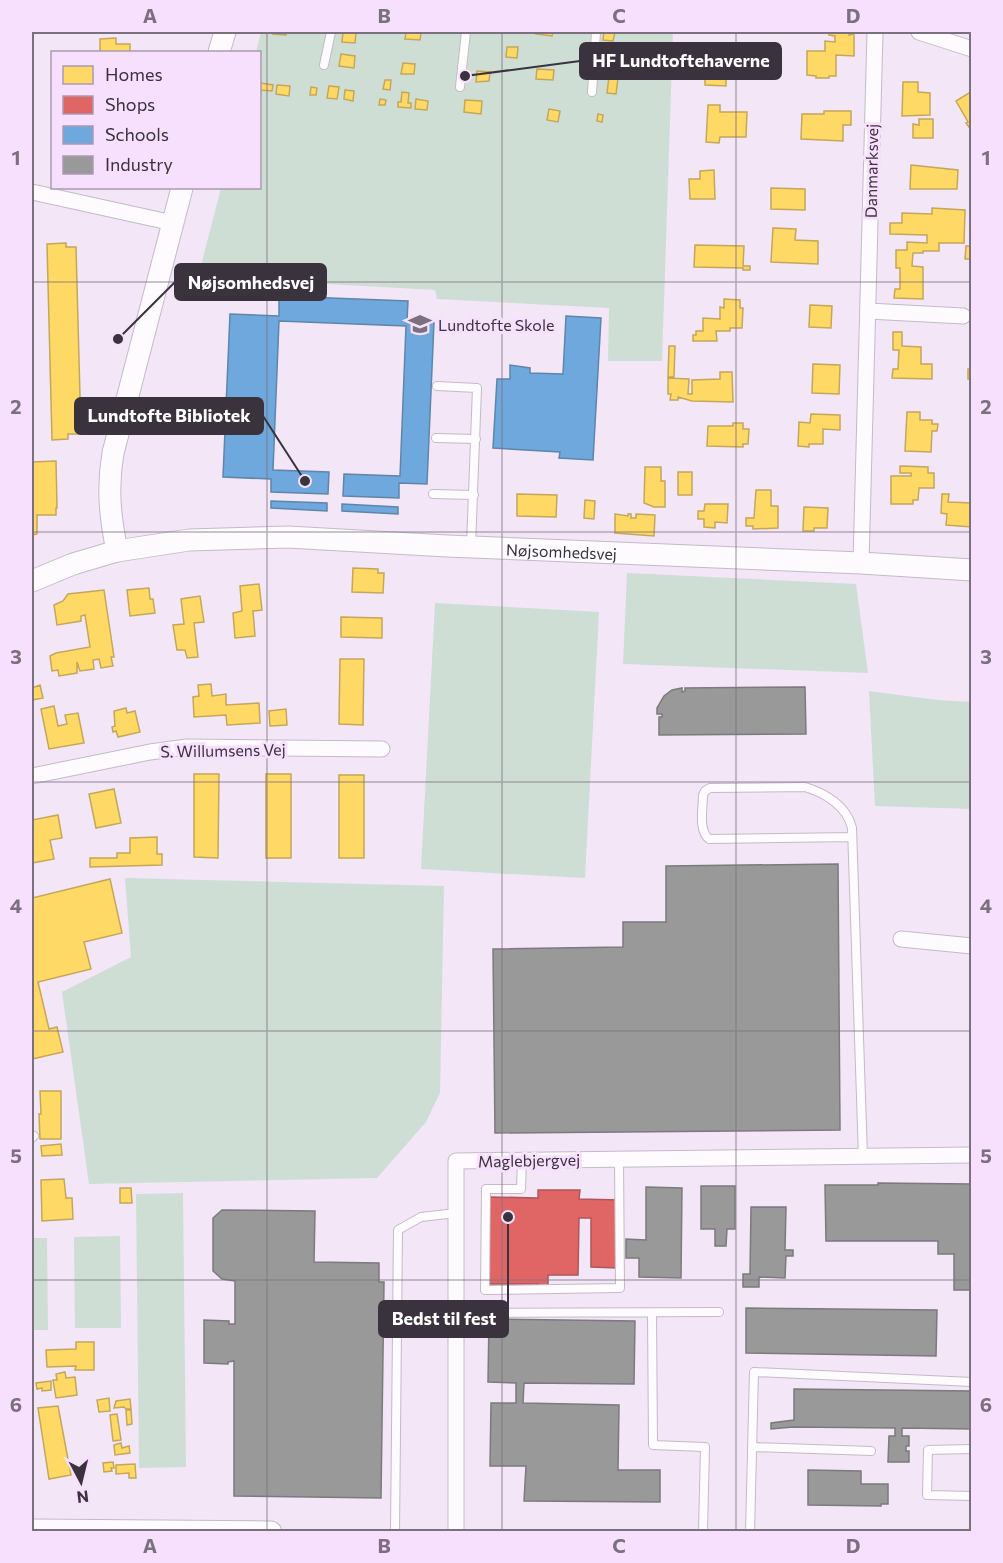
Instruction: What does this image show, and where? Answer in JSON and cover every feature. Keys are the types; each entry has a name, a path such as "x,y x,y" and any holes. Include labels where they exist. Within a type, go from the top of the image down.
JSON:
{"street":[{"path":"219,51 225,32"},
{"name":"Danmarksvej","path":"861,562 874,32"},
{"path":"919,32 972,49"},
{"path":"117,550 111,521 109,479 120,425 182,189"},
{"path":"32,192 173,223"},
{"path":"868,311 963,316"},
{"name":"Nøjsomhedsvej","path":"32,581 73,564 117,550 189,540 288,537 471,547 861,562 972,570"},
{"name":"S. Willumsens Vej","path":"32,776 150,752 187,747 382,749"},
{"path":"901,939 972,946"},
{"name":"Maglebjergvej","path":"456,1532 456,1161 972,1155"},
{"path":"41,1531 270,1532"}],"lane":[{"path":"324,65 331,32"},
{"path":"460,87 466,32"},
{"path":"592,92 596,32"},
{"path":"437,386 477,388 471,547"},
{"path":"436,438 476,440"},
{"path":"432,494 474,495"},
{"path":"852,837 709,838 704,835 702,828 703,795 710,788 805,787 819,791 850,817 852,837 863,1157"},
{"path":"522,1161 521,1189 486,1189 485,1290 620,1288 619,1159"},
{"path":"395,1532 398,1230 421,1217 456,1213"},
{"path":"456,1313 718,1312"},
{"path":"652,1313 653,1445 705,1447 702,1532"},
{"path":"750,1532 754,1372 972,1382"},
{"path":"752,1447 871,1451"},
{"path":"972,1449 928,1450 927,1495 972,1496"}],"shaded area":[{"path":"261,32 673,32 662,361 608,361 609,308 437,299 435,290 198,277 221,189 261,189 261,51 256,51"},
{"path":"627,573 856,584 868,673 623,664"},
{"path":"435,603 599,612 585,878 421,869"},
{"path":"869,691 971,702 971,809 875,806"},
{"path":"125,878 444,886 440,1093 426,1122 377,1178 89,1184 62,992 131,957"},
{"path":"183,1193 186,1467 139,1468 136,1194"},
{"path":"120,1236 121,1328 75,1328 74,1237"},
{"path":"32,1238 47,1238 48,1330 32,1330"}],"building: Homes":[{"path":"274,32 287,32 286,35 273,34"},
{"path":"343,32 356,32 355,43 342,42"},
{"path":"406,32 421,33 420,40 405,39"},
{"path":"537,32 553,32 552,36 536,34"},
{"path":"604,32 615,32 613,41 603,40"},
{"path":"829,32 854,34 854,56 836,55 836,76 816,78 816,76 807,75 807,51 825,51 825,41 835,42 835,36 829,35"},
{"path":"116,38 116,44 130,44 130,51 100,51 100,39"},
{"path":"507,47 518,47 517,58 506,57"},
{"path":"700,53 742,54 741,78 726,78 726,86 705,85 705,77 699,77"},
{"path":"341,54 355,56 354,68 339,66"},
{"path":"403,63 415,64 414,74 401,74"},
{"path":"537,69 554,70 553,80 536,79"},
{"path":"477,71 490,72 489,81 476,82"},
{"path":"609,77 618,78 616,94 607,93"},
{"path":"385,80 391,80 390,90 383,89"},
{"path":"903,82 918,82 918,92 930,93 930,115 902,116"},
{"path":"261,83 273,85 272,91 261,90"},
{"path":"277,85 290,86 289,96 276,94"},
{"path":"329,86 339,87 337,99 327,98"},
{"path":"311,87 317,88 316,95 310,95"},
{"path":"345,90 354,91 353,101 344,99"},
{"path":"972,91 972,131 956,101"},
{"path":"402,92 409,93 408,103 411,103 411,108 398,107"},
{"path":"380,99 386,100 385,105 379,105"},
{"path":"416,99 428,101 427,110 415,109"},
{"path":"465,100 482,101 481,114 464,112"},
{"path":"708,105 720,105 720,112 747,112 746,137 720,137 719,143 706,142"},
{"path":"549,109 560,111 558,122 547,120"},
{"path":"824,111 851,111 851,125 843,125 843,141 801,139 802,114 824,114"},
{"path":"598,114 603,115 602,122 597,121"},
{"path":"919,119 933,119 933,138 913,138 913,124 919,125"},
{"path":"911,165 958,170 957,189 910,189"},
{"path":"714,170 715,199 690,199 689,179 700,179 700,171"},
{"path":"771,188 805,189 805,210 771,209"},
{"path":"932,208 965,210 964,243 939,243 939,251 913,253 912,266 923,267 923,299 894,298 895,289 900,289 900,268 896,268 896,250 907,250 907,242 927,243 927,235 890,234 890,223 902,223 902,213 932,214"},
{"path":"773,228 796,229 795,240 818,241 818,264 771,262"},
{"path":"66,243 66,247 76,247 81,434 68,434 68,439 52,440 47,244"},
{"path":"695,245 744,246 743,266 750,266 750,270 694,267"},
{"path":"966,246 972,246 972,259 965,259"},
{"path":"724,299 740,300 740,308 743,308 742,328 716,331 717,341 693,341 696,331 703,331 703,318 720,319 720,307 724,308"},
{"path":"810,305 832,306 831,328 809,327"},
{"path":"893,332 902,332 902,346 921,347 921,364 932,364 932,379 892,378 893,369 898,369 899,350 893,350"},
{"path":"669,346 675,346 674,377 668,377"},
{"path":"813,364 840,365 839,394 812,393"},
{"path":"968,369 972,369 972,379 968,379"},
{"path":"720,372 732,372 733,402 692,401 678,397 678,400 670,400 668,378 689,379 688,394 692,394 692,380 720,379"},
{"path":"907,412 920,412 920,420 932,420 932,424 938,424 937,431 932,431 931,452 905,451"},
{"path":"811,414 840,415 840,430 823,429 823,444 809,444 809,447 798,446 799,422 810,423"},
{"path":"733,423 743,423 743,429 749,429 748,444 743,444 743,447 707,446 708,426 733,426"},
{"path":"56,461 56,515 37,515 37,534 32,535 32,462"},
{"path":"900,466 928,467 928,473 934,473 934,488 919,488 918,500 913,500 913,504 891,504 891,476 911,476 911,473 900,473"},
{"path":"645,467 661,467 661,481 665,481 665,507 654,507 644,503"},
{"path":"678,472 692,472 692,495 678,495"},
{"path":"756,490 771,490 771,506 778,506 778,528 753,529 753,526 746,526 746,518 754,518"},
{"path":"517,494 557,495 556,517 517,516"},
{"path":"942,494 949,494 948,502 972,503 972,527 946,525 947,514 941,513"},
{"path":"585,500 595,501 594,519 584,518"},
{"path":"705,504 728,504 727,523 715,522 715,528 704,527 704,519 698,519 698,511 704,511"},
{"path":"804,507 828,508 827,528 803,531"},
{"path":"615,514 628,516 631,514 631,518 636,518 636,514 655,515 654,536 615,533"},
{"path":"353,568 378,569 378,573 384,573 383,593 352,592"},
{"path":"259,584 262,610 253,611 255,636 235,638 233,613 242,611 240,586"},
{"path":"149,588 155,613 130,616 127,590"},
{"path":"104,590 114,657 111,657 113,666 101,668 99,659 93,660 94,669 80,671 77,662 77,673 59,676 58,670 52,671 50,656 90,647 85,615 81,616 81,621 57,625 54,605 63,601 68,594"},
{"path":"200,596 204,622 194,623 198,657 187,658 185,650 177,650 173,625 184,624 181,599"},
{"path":"341,617 382,618 382,638 341,637"},
{"path":"340,659 364,659 363,725 339,724"},
{"path":"211,684 212,696 226,694 226,705 259,703 260,723 227,725 226,715 194,717 193,697 199,696 198,685"},
{"path":"40,685 43,698 32,700 32,688"},
{"path":"54,706 58,726 67,724 65,715 78,713 84,743 49,749 41,709"},
{"path":"126,708 127,713 135,711 140,732 118,737 112,727 115,726 114,711"},
{"path":"286,709 287,725 270,726 269,711"},
{"path":"194,774 219,774 218,858 194,857"},
{"path":"266,774 291,774 291,858 266,858"},
{"path":"339,775 364,775 364,858 339,858"},
{"path":"114,789 121,823 96,828 89,794"},
{"path":"58,815 62,838 50,840 54,859 32,863 32,820"},
{"path":"157,837 157,854 162,854 162,865 90,867 90,858 117,858 117,853 130,853 130,838"},
{"path":"110,879 122,933 84,942 91,969 38,982 49,1029 57,1027 63,1052 32,1059 32,898"},
{"path":"40,1091 61,1091 61,1139 40,1139"},
{"path":"61,1144 62,1155 42,1156 41,1146"},
{"path":"64,1179 66,1198 72,1198 73,1219 42,1221 41,1180"},
{"path":"120,1188 131,1188 132,1203 120,1203"},
{"path":"76,1342 94,1342 94,1370 75,1370 76,1366 47,1367 46,1350 76,1349"},
{"path":"65,1372 66,1378 75,1377 77,1395 56,1398 53,1380 57,1380 56,1374"},
{"path":"51,1381 51,1390 37,1389 36,1383"},
{"path":"109,1398 110,1411 99,1412 97,1400"},
{"path":"130,1399 131,1409 114,1408 116,1401"},
{"path":"58,1406 71,1475 49,1479 38,1408"},
{"path":"126,1410 131,1410 132,1424 127,1425"},
{"path":"117,1414 121,1440 113,1441 110,1415"},
{"path":"121,1443 122,1448 129,1446 130,1453 115,1455 114,1445"},
{"path":"113,1462 112,1471 104,1472 103,1463"},
{"path":"135,1464 136,1478 129,1478 129,1473 116,1474 116,1465"}],"building: Shops":[{"path":"538,1190 580,1190 579,1199 619,1200 618,1268 591,1267 591,1218 579,1218 578,1275 548,1275 548,1286 489,1284 490,1197 538,1198"}],"building: Schools":[{"path":"279,296 408,301 407,321 434,322 427,484 399,483 399,498 343,496 344,474 400,476 406,326 279,321 273,470 329,472 328,494 271,492 271,479 223,477 230,314 279,316"},
{"path":"566,316 601,318 593,460 559,458 560,452 493,448 497,379 510,379 510,365 530,368 530,373 563,374"},
{"path":"271,501 327,503 327,511 271,508"},
{"path":"342,504 398,507 398,514 342,511"}],"building: Industry":[{"path":"805,687 806,734 659,735 659,717 662,717 662,714 657,714 657,708 664,696 672,690 682,688 682,692 685,688"},
{"path":"838,864 840,1130 495,1133 493,949 623,947 623,922 666,922 666,866"},
{"path":"878,1183 972,1184 972,1290 954,1290 954,1254 938,1254 938,1241 826,1241 825,1185 878,1185"},
{"path":"701,1186 735,1186 735,1229 727,1229 726,1246 715,1246 715,1229 701,1229"},
{"path":"646,1187 682,1188 681,1278 639,1277 639,1258 626,1258 626,1239 646,1240"},
{"path":"751,1207 786,1207 785,1250 793,1250 793,1256 786,1256 785,1278 759,1277 759,1287 743,1287 743,1274 750,1274"},
{"path":"222,1210 315,1211 314,1262 379,1263 379,1282 384,1282 381,1498 234,1496 234,1361 228,1364 204,1363 204,1320 229,1321 229,1324 235,1324 235,1281 222,1279 213,1271 213,1218"},
{"path":"746,1308 937,1310 936,1356 746,1353"},
{"path":"489,1319 635,1321 634,1384 524,1383 523,1403 619,1405 618,1470 660,1470 660,1502 524,1501 526,1466 490,1466 491,1403 516,1403 516,1383 488,1382"},
{"path":"794,1389 972,1391 972,1429 902,1428 902,1436 909,1436 909,1446 906,1446 906,1451 909,1451 909,1462 888,1462 889,1436 895,1436 895,1428 793,1427 771,1429 771,1423 794,1420"},
{"path":"808,1470 861,1471 861,1484 888,1484 888,1504 881,1504 881,1506 808,1505"}],"place":[{"name":"HF Lundtoftehaverne","path":"465,76"},
{"name":"Lundtofte Skole","path":"420,324"},
{"name":"Nøjsomhedsvej","path":"118,339"},
{"name":"Lundtofte Bibliotek","path":"305,481"},
{"name":"Bedst til fest","path":"508,1217"}]}
